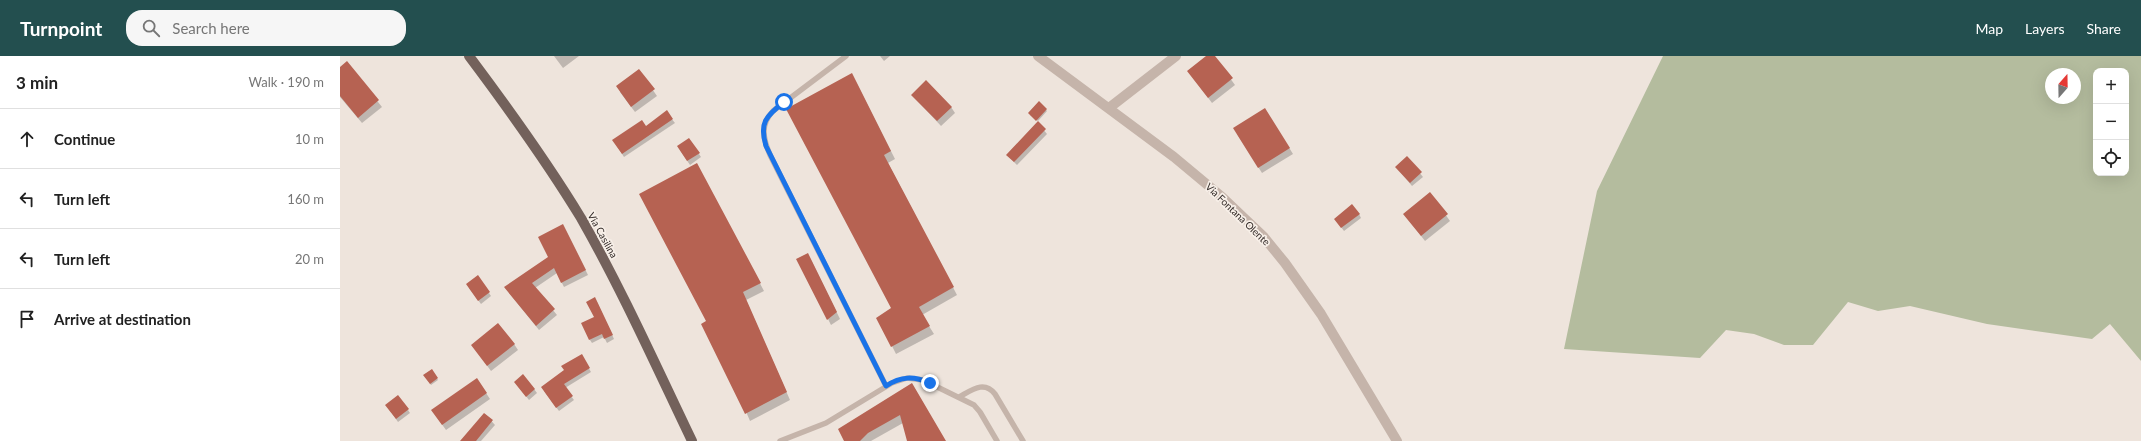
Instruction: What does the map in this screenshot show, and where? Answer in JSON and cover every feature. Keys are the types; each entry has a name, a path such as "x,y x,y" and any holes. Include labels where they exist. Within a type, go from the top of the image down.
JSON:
{"main road":[{"name":"Via Casilina","path":"469,56 527,136 580,218 634,319 692,441"}],"street":[{"name":"Via Fontana Olente","path":"1038,56 1199,177 1248,221 1270,244 1321,314 1397,441"},
{"path":"1109,108 1176,56"}],"lane":[{"path":"846,56 773,110 766,118 763,132 770,155 886,386"},
{"path":"780,441 826,423 897,380 911,378 923,380 959,397 978,409 997,441"},
{"path":"959,397 978,387 989,388 995,394 1024,441"}],"green space":[{"path":"1663,56 2141,56 2141,361 2110,324 2092,339 1987,324 1910,306 1878,311 1848,302 1813,345 1784,345 1754,334 1726,330 1700,358 1564,349 1597,191"}],"building":[{"path":"1206,56 1215,56 1233,78 1208,98 1187,71"},
{"path":"347,61 379,100 358,118 340,96 340,67"},
{"path":"639,69 655,89 631,107 616,86"},
{"path":"852,73 891,151 884,155 954,287 919,307 930,326 891,347 876,318 891,308 786,109"},
{"path":"926,80 952,107 937,121 911,95"},
{"path":"1039,101 1047,109 1036,121 1028,113"},
{"path":"1265,108 1290,148 1258,168 1233,128"},
{"path":"667,110 673,119 622,154 612,140 642,120 646,126"},
{"path":"1038,121 1046,129 1014,162 1006,155"},
{"path":"689,138 700,153 687,161 677,146"},
{"path":"1407,156 1422,172 1410,183 1395,167"},
{"path":"697,163 761,283 743,292 787,392 745,414 701,324 706,321 639,194"},
{"path":"1430,192 1448,214 1421,236 1403,214"},
{"path":"1352,204 1360,214 1341,228 1334,219"},
{"path":"563,224 586,270 561,283 554,268 532,283 555,309 536,326 504,287 548,257 538,237"},
{"path":"808,253 837,312 827,320 796,259"},
{"path":"478,275 490,292 478,301 466,284"},
{"path":"595,297 613,335 604,339 602,334 589,340 581,323 594,317 586,302"},
{"path":"498,323 515,344 487,366 471,345"},
{"path":"582,354 590,368 564,384 573,396 556,408 541,387 564,370 561,366"},
{"path":"432,369 438,378 430,384 423,375"},
{"path":"523,374 535,389 526,397 514,382"},
{"path":"477,378 487,393 442,425 431,410"},
{"path":"912,383 946,441 907,441 900,415 868,433 860,441 844,441 838,429"},
{"path":"398,395 409,409 396,419 385,405"},
{"path":"484,413 493,420 476,441 460,441"}],"route":[{"path":"784,102 773,110 766,118 763,132 766,146 886,386 902,378 917,378 930,383"}]}
